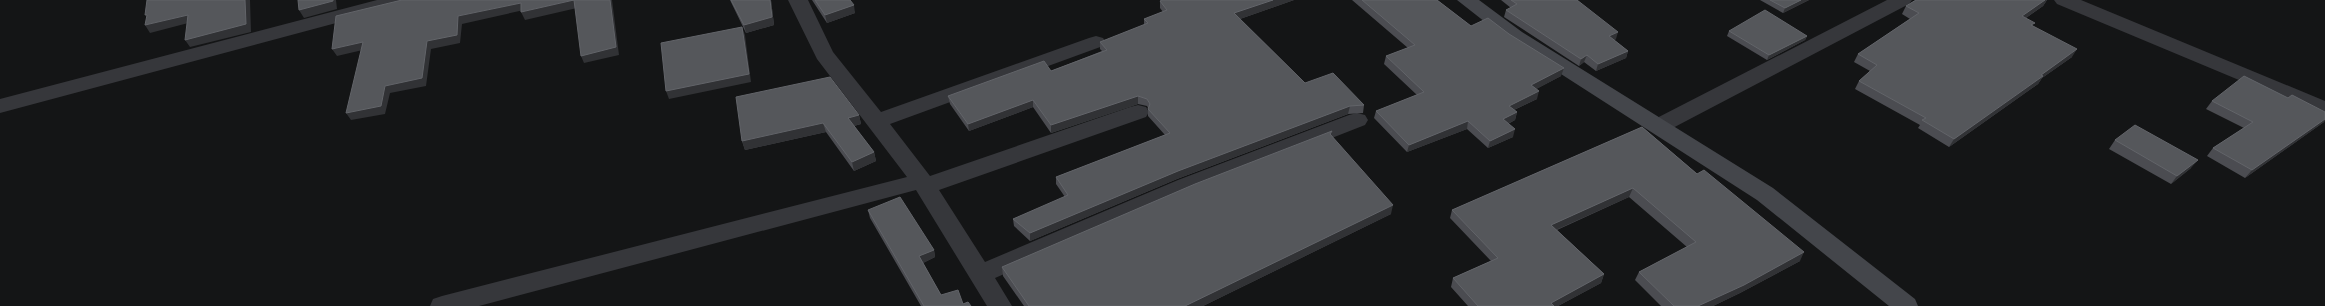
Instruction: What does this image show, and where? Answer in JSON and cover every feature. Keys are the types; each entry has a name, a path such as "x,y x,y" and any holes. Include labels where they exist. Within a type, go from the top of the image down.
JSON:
{"street":[{"path":"0,106 400,0"},
{"path":"798,0 824,54 923,184 1000,306"},
{"path":"1467,0 1516,36 1765,194 1906,306"},
{"path":"1659,126 1902,0"},
{"path":"2064,0 2325,109"},
{"path":"876,121 1096,42"},
{"path":"442,306 923,184 1138,112"},
{"path":"980,274 1186,186 1357,120"}],"building":[{"path":"147,0 245,0 246,24 185,40 188,15 145,25"},
{"path":"298,0 333,0 333,1 299,10"},
{"path":"402,0 574,0 521,12 521,3 458,16 457,35 427,41 422,78 385,86 381,106 346,113 363,42 332,49 336,16"},
{"path":"574,0 610,0 616,47 581,56"},
{"path":"731,0 770,0 772,17 744,25"},
{"path":"815,0 850,0 854,5 825,15"},
{"path":"1273,0 1234,13 1305,83 1333,73 1364,105 1350,106 1178,171 1030,233 1013,219 1068,195 1056,177 1170,133 1148,109 1150,104 1147,99 1138,96 1051,125 1033,100 968,124 948,96 1044,61 1051,71 1107,50 1100,42 1148,23 1144,19 1167,10 1160,1"},
{"path":"1362,0 1437,0 1471,26 1488,18 1509,34 1564,68 1531,85 1539,91 1509,106 1517,112 1503,119 1515,129 1490,141 1468,121 1409,145 1376,111 1424,92 1386,56 1415,45"},
{"path":"1511,0 1577,0 1618,32 1609,36 1628,51 1598,64 1587,55 1581,59 1506,10 1517,4"},
{"path":"1770,0 1801,0 1785,8"},
{"path":"1916,0 2045,0 2022,16 2035,23 2031,25 2077,49 2041,75 2043,76 1954,139 1922,120 1926,118 1859,81 1877,65 1858,54 1919,13 1906,6"},
{"path":"1765,10 1807,36 1769,55 1729,31"},
{"path":"742,27 749,74 666,91 661,43"},
{"path":"2244,76 2288,98 2292,95 2325,112 2325,119 2252,170 2213,148 2253,122 2212,101"},
{"path":"830,77 859,115 848,118 874,152 852,162 823,123 742,141 736,97"},
{"path":"2135,125 2198,160 2177,176 2115,140"},
{"path":"1642,127 1697,174 1704,170 1804,252 1744,285 1698,306 1674,306 1639,272 1696,242 1633,188 1551,225 1604,274 1551,303 1554,306 1478,306 1453,278 1498,258 1452,210"},
{"path":"1332,131 1330,134 1393,205 1185,306 1029,306 1002,267 1195,184"},
{"path":"900,197 934,250 919,256 941,295 958,290 963,304 968,302 971,306 924,306 868,210"}]}
